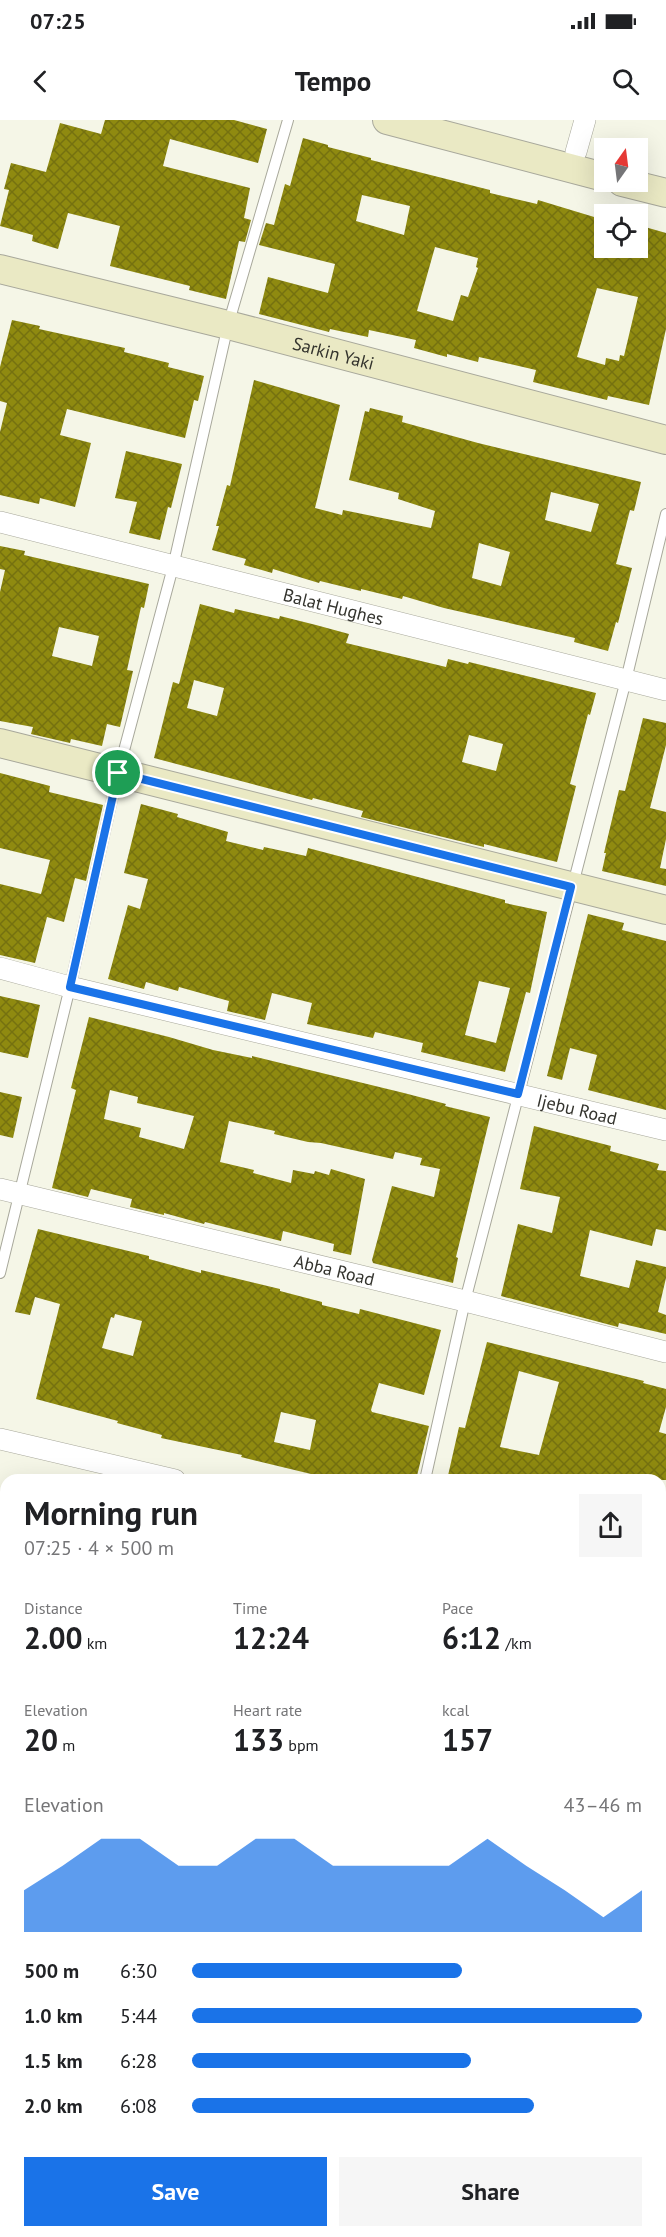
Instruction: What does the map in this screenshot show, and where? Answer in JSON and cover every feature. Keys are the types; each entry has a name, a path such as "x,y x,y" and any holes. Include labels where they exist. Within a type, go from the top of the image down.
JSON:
{"street":[{"path":"387,120 594,174"},
{"path":"452,120 594,156"},
{"path":"576,152 585,120"},
{"path":"648,170 666,175"},
{"path":"648,188 666,193"},
{"name":"Sarkin Yaki","path":"0,269 228,325 666,440"},
{"name":"Balat Hughes","path":"0,522 666,690"},
{"path":"0,743 666,910"},
{"name":"Ijebu Road","path":"0,968 70,987 666,1130"},
{"name":"Abba Road","path":"9,1192 465,1301 666,1352"},
{"path":"0,1439 149,1474"}],"lane":[{"path":"0,1273 9,1192 70,987 118,773 173,567 228,325 288,120"},
{"path":"426,1474 465,1301 626,680 666,514"}],"building":[{"path":"105,120 234,120 267,129 258,163 170,139 163,166 250,188 244,218 251,220 245,242 239,241 226,299 189,290 190,286 110,266 120,226 68,213 58,249 32,241 33,235 0,226 9,190 4,189 11,163 46,172 60,123 101,134"},
{"path":"303,138 371,158 371,160 490,190 490,193 537,204 538,200 594,217 594,258 648,258 648,228 666,233 666,329 649,405 608,396 607,400 533,382 536,370 479,357 478,362 447,354 447,357 414,348 416,340 369,330 368,337 330,329 329,332 259,314 268,277 328,293 335,264 259,245 266,223 274,225 285,184 290,186","holes":["362,195 410,206 404,235 356,221","435,247 478,258 476,267 478,268 468,297 461,295 453,321 417,311","597,288 638,297 624,356 620,355 619,361 606,358 605,365 577,357"]},
{"path":"12,320 40,326 39,329 125,348 124,352 169,363 168,367 204,376 198,401 194,400 185,438 67,409 60,435 91,443 75,507 40,498 39,504 0,495 0,432 7,403 0,401 0,367"},
{"path":"254,380 340,405 315,508 342,515 343,510 431,528 435,511 398,499 399,493 349,480 365,411 369,412 370,408 403,416 402,422 478,443 641,482 634,511 630,510 616,564 632,568 618,623 616,622 608,651 574,642 575,638 444,608 403,596 402,599 320,581 319,583 273,569 272,573 244,565 246,559 212,550 227,485 230,486","holes":["551,492 599,504 591,532 545,520","479,543 510,552 501,586 472,578"]},
{"path":"126,451 182,464 160,540 129,533 137,502 115,498"},
{"path":"0,546 25,551 24,555 149,584 144,608 141,607 127,670 133,671 120,727 107,724 102,746 71,739 70,743 31,734 33,727 0,721 0,592 5,570 0,569","holes":["59,627 99,636 92,666 52,656"]},
{"path":"200,604 234,613 235,609 279,619 280,616 316,625 349,634 346,643 446,667 448,659 468,664 469,662 596,693 590,715 588,714 570,784 576,786 557,862 361,817 363,811 313,798 312,800 154,758 173,682 179,684","holes":["194,680 224,688 217,716 187,708","469,735 503,744 496,771 462,762"]},
{"path":"643,718 666,723 666,745 650,808 666,812 666,839 660,868 666,869 666,886 602,871 619,790 625,791"},
{"path":"0,773 50,786 49,792 103,805 86,881 75,878 64,922 47,917 35,963 0,955 0,884 41,894 50,860 0,848"},
{"path":"141,804 178,814 177,817 228,832 226,841 263,850 264,847 306,856 308,848 505,900 505,903 547,912 530,993 526,992 505,1072 421,1052 423,1043 375,1032 373,1038 307,1024 312,1003 272,993 265,1020 227,1011 229,1001 179,987 178,991 146,982 144,989 108,979 128,905 140,909 148,879 124,873","holes":["479,981 510,988 496,1043 465,1035"]},
{"path":"588,914 624,923 622,930 666,941 666,1110 588,1090 597,1055 570,1048 562,1080 547,1076"},
{"path":"0,996 40,1005 28,1058 0,1052"},
{"path":"89,1017 213,1050 252,1058 252,1056 404,1093 490,1117 456,1257 458,1258 453,1283 373,1263 372,1260 392,1186 434,1197 440,1169 420,1165 422,1158 395,1152 393,1159 308,1142 274,1134 275,1131 229,1121 220,1162 254,1170 253,1173 291,1183 293,1170 314,1174 315,1171 329,1175 331,1169 365,1179 351,1255 333,1251 334,1244 283,1231 281,1241 205,1222 204,1224 130,1207 132,1199 91,1189 88,1197 52,1188 76,1090 71,1088","holes":["110,1090 138,1097 137,1103 194,1116 184,1149 139,1137 141,1128 104,1119"]},
{"path":"0,1092 22,1097 13,1138 0,1135"},
{"path":"534,1126 611,1146 610,1151 659,1164 657,1170 666,1171 666,1231 656,1229 652,1246 590,1230 580,1276 629,1288 636,1260 666,1267 666,1278 658,1312 666,1315 666,1334 619,1323 618,1327 501,1296 518,1224 552,1233 560,1197 520,1189"},
{"path":"38,1229 149,1256 149,1259 201,1273 201,1270 280,1289 280,1291 322,1302 322,1305 359,1314 360,1309 441,1330 424,1395 379,1383 371,1410 429,1426 417,1474 311,1474 241,1457 242,1455 161,1438 162,1435 117,1423 118,1421 36,1399 60,1304 35,1297 30,1315 15,1312","holes":["115,1314 142,1321 133,1356 102,1348 111,1317 114,1318","281,1412 316,1420 310,1450 274,1442"]},
{"path":"487,1342 644,1381 643,1383 666,1389 666,1407 659,1432 666,1434 666,1474 448,1474 459,1427 465,1428","holes":["519,1371 559,1382 539,1455 500,1447"]}],"route":[{"path":"118,773 571,887 518,1094 70,987 118,773"}]}
